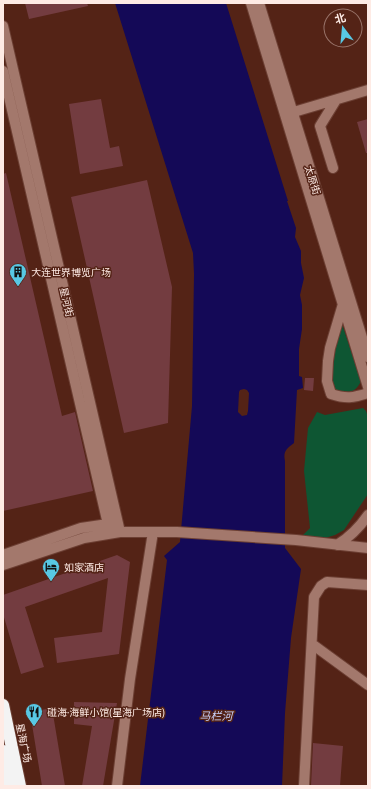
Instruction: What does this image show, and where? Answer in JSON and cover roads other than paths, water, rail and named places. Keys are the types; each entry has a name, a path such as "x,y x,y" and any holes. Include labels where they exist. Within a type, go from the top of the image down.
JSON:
{"highway":[{"name":"星海广场","path":"3,705 20,786"},
{"path":"3,751 9,786"}],"street":[{"name":"太原街","path":"251,3 289,113 368,357"},
{"name":"太原街","path":"259,3 343,304"},
{"name":"星河街","path":"3,26 4,38 113,530"},
{"name":"星河街","path":"3,71 113,530"},
{"path":"289,113 368,90"},
{"path":"333,168 320,126 336,100"},
{"path":"343,304 368,387"},
{"path":"343,304 330,348 327,381 331,394 342,398 352,398 368,393"},
{"path":"337,545 349,537 368,515"},
{"path":"3,555 82,528 177,532 296,540 368,548"},
{"path":"3,565 113,530"},
{"path":"117,786 130,679 153,532"},
{"path":"304,786 314,598 321,586 327,582 368,585"},
{"path":"312,644 368,684"}],"water":[{"name":"马栏河","path":"115,3 226,3 288,201 296,228 295,237 301,251 301,263 304,278 300,295 302,305 302,329 299,349 299,376 302,377 303,388 297,390 294,443 287,449 284,455 285,548 301,569 291,638 285,713 282,786 140,786 167,560 164,556 180,542 192,406 193,253","holes":["240,390 247,390 249,393 248,411 247,415 242,416 238,412 239,392"]}],"place":[{"name":"大连世界博览广场","path":"18,287"},
{"name":"如家酒店","path":"51,582"},
{"name":"碰海·海鲜小馆(星海广场店)","path":"34,727"}]}
